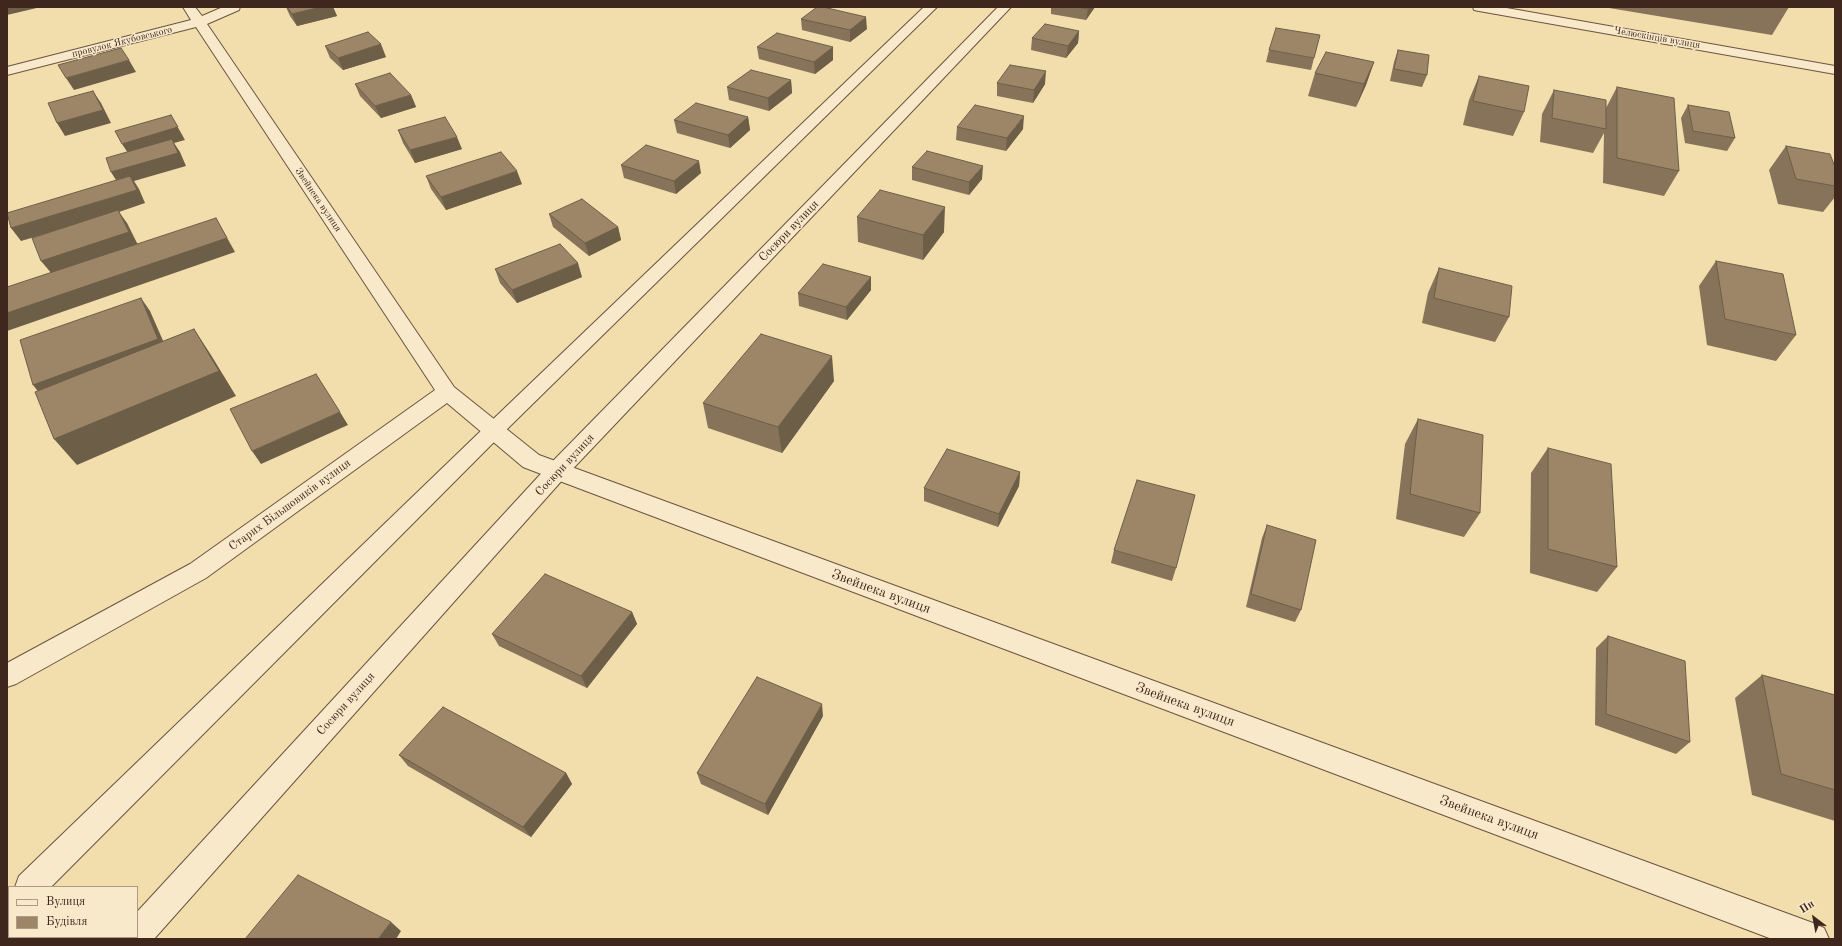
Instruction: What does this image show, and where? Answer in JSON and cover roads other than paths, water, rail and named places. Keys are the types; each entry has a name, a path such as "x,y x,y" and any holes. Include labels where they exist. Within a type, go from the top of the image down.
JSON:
{"street":[{"name":"Звейнека вулиця","path":"189,7 447,392"},
{"name":"провулок Якубовського","path":"7,71 199,22 234,7"},
{"path":"31,886 494,430 931,7"},
{"name":"Сосюри вулиця","path":"138,934 557,471 1005,7"},
{"name":"Челюскінців вулиця","path":"1479,7 1835,70"},
{"path":"447,392 531,461 557,471"},
{"name":"Старих Більшовиків вулиця","path":"7,676 198,571 447,392"},
{"name":"Звейнека вулиця","path":"557,471 1813,939"}]}
